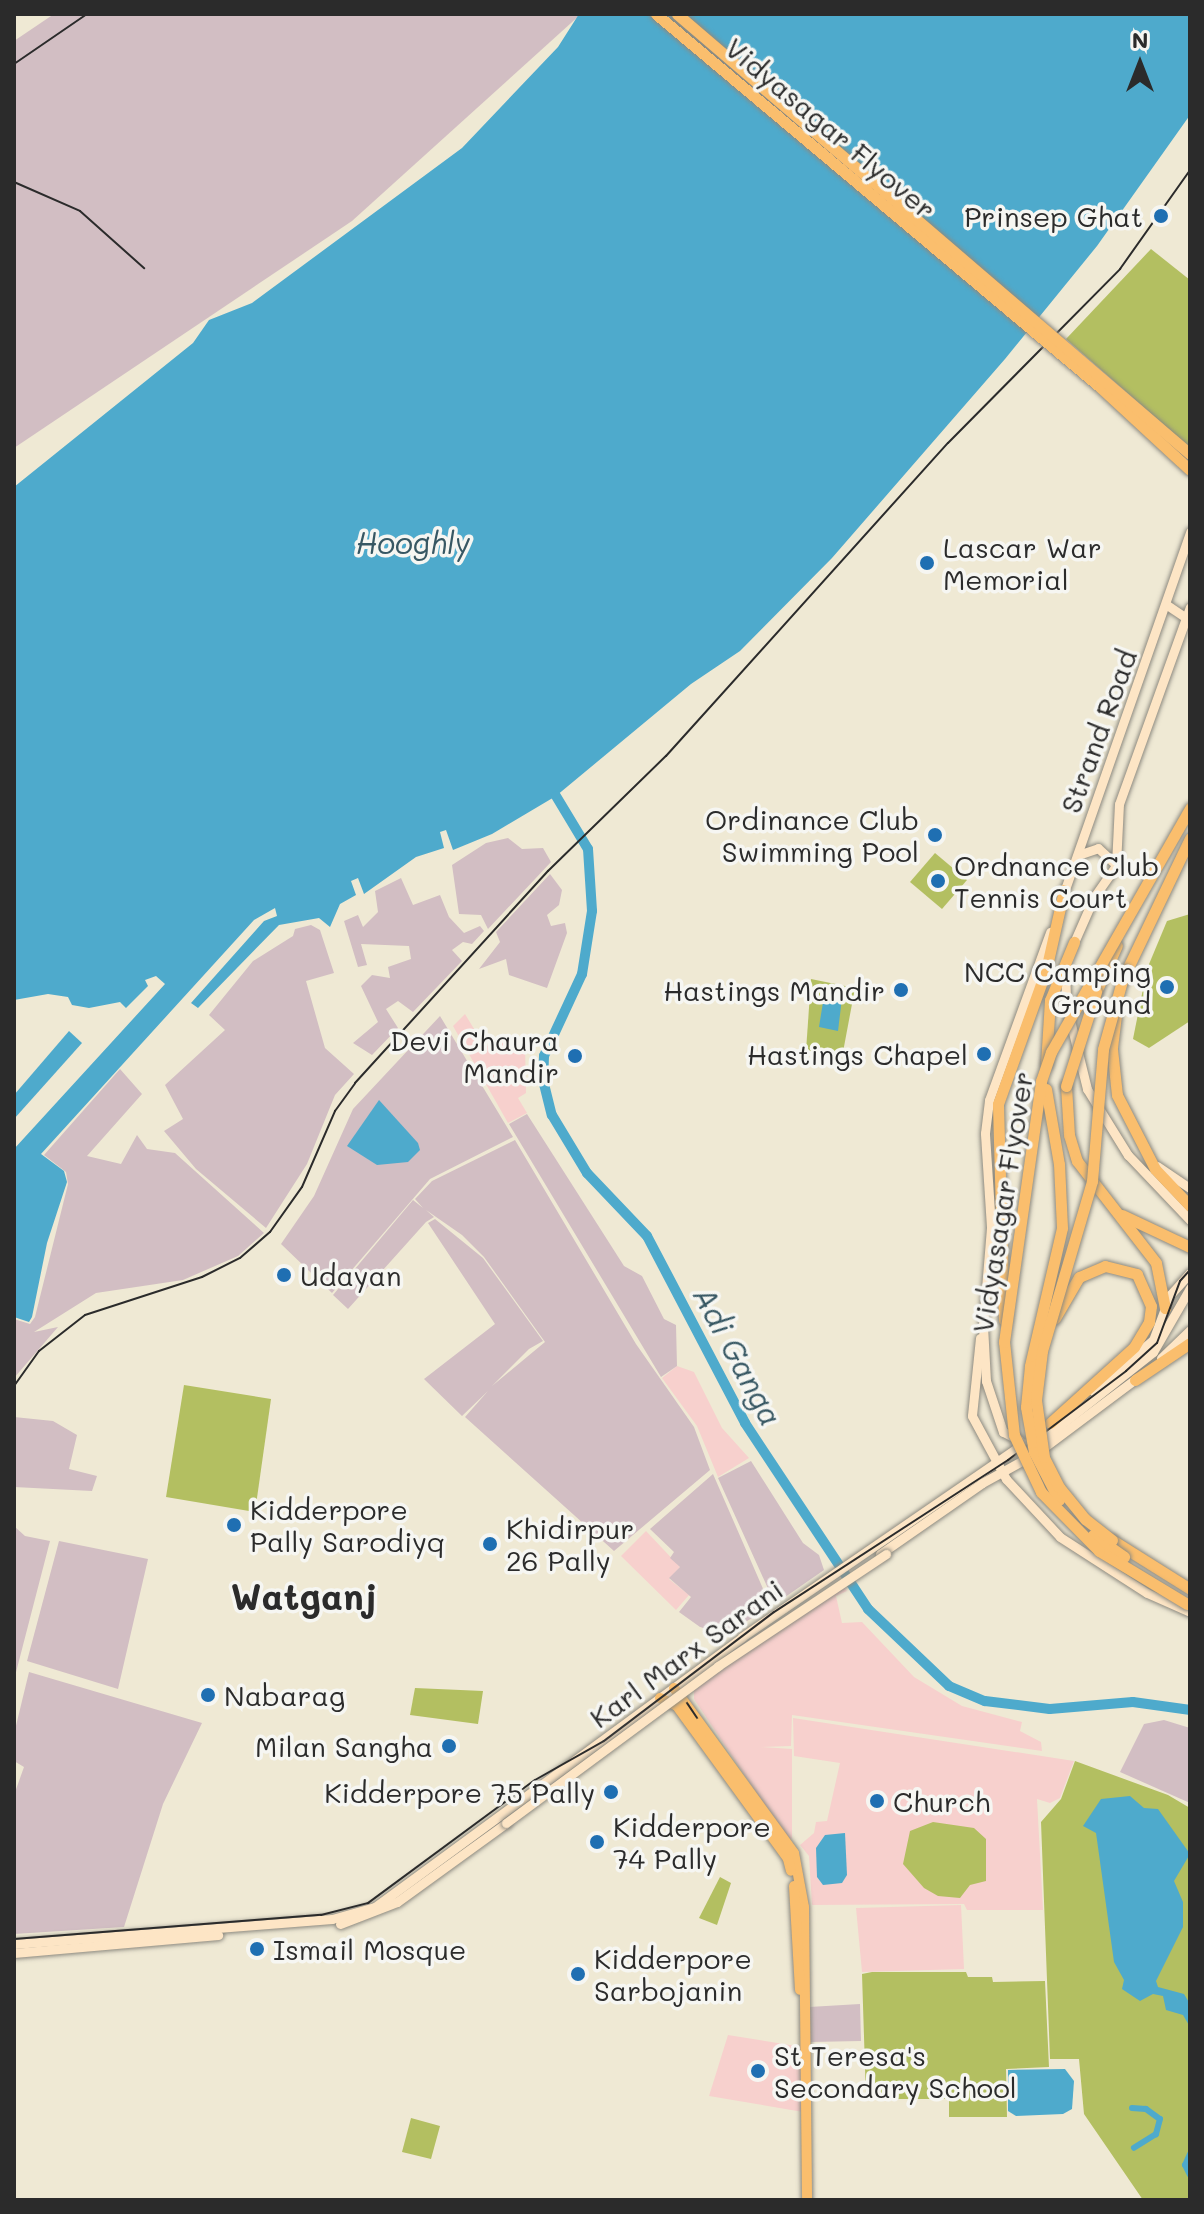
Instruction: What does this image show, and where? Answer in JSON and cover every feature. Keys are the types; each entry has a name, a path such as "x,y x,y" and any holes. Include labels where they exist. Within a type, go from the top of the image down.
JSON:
{"highway":[{"name":"Vidyasagar Flyover","path":"656,14 1100,387 1190,470"},
{"name":"Vidyasagar Flyover","path":"677,14 1190,454"},
{"name":"Vidyasagar Flyover","path":"1189,1607 1099,1551 1041,1492 1014,1435 1004,1367 1004,1320 1041,1081 1051,1052 1190,808"},
{"path":"1190,838 1125,970 1103,1049 1096,1157 1087,1207 1047,1332 1036,1400 1044,1457 1072,1505 1112,1540 1190,1590"},
{"path":"1004,1320 1000,1092 1029,1025 1059,927 1064,890"},
{"path":"1129,917 1080,1029 1066,1086 1069,1135 1077,1161 1106,1202 1149,1252 1161,1276 1165,1308"},
{"path":"1074,942 1050,1000 1046,1089 1063,1206 1059,1250 1030,1366 1029,1431 1053,1493 1079,1524 1124,1557 1190,1590"},
{"path":"1125,970 1112,1049 1117,1095 1151,1162 1190,1206"},
{"path":"1106,1202 1167,1239 1190,1247"},
{"path":"1047,1332 1079,1277 1105,1266 1137,1274 1151,1306 1149,1322 1134,1347 1050,1423"},
{"path":"1135,1380 1190,1343"}],"main road":[{"name":"Strand Road","path":"996,1418 986,1381 983,1325 991,1227 985,1133 989,1100 1167,605 1190,532"},
{"path":"1167,605 1188,613"},
{"name":"Strand Road","path":"1116,865 1119,804 1188,613"},
{"path":"1115,749 1119,755 1135,758"},
{"path":"1099,795 1110,791 1119,804"},
{"path":"1076,857 1088,847 1098,848 1116,865 1094,897 1063,975 1066,1004 1087,1089 1128,1155 1190,1220"},
{"path":"1151,1162 1190,1188"},
{"path":"1002,1472 1153,1352 1190,1273"},
{"name":"Karl Marx Sarani","path":"14,1953 344,1923 394,1900 660,1698 822,1583 869,1554 1050,1423 1143,1351 1165,1308 1184,1289"},
{"path":"983,1325 973,1368 972,1416 1002,1472 1060,1537 1147,1593 1189,1607"},
{"path":"14,1944 332,1919 365,1912 394,1900 506,1823 718,1666 1070,1427 1135,1380 1190,1330"},
{"path":"979,1428 996,1418 1009,1437 1028,1440"},
{"path":"869,1554 886,1554"},
{"path":"674,1688 794,1853 804,1920 805,2200"},
{"path":"660,1698 677,1706 788,1859 800,2004 805,2200"}],"shaded area":[{"path":"54,14 581,14 352,221 14,448 14,41"},
{"path":"508,838 522,849 543,848 551,862 488,929 481,915 459,914 452,865 486,843"},
{"path":"550,874 562,890 559,905 547,915 551,926 565,923 567,933 547,988 509,975 506,959 479,969 500,942 496,932"},
{"path":"401,878 413,905 440,895 449,917 464,933 480,926 484,931 472,944 463,942 452,950 462,961 413,1012 398,1001 386,1009 398,1028 372,1055 353,1043 378,1022 361,986 372,975 390,978 388,967 411,959 409,946 361,944 367,965 358,967 344,921 358,915 363,927 378,912 375,891"},
{"path":"311,925 320,930 334,973 306,981 325,1048 354,1074 335,1095 307,1164 266,1228 196,1169 164,1131 183,1119 165,1085 225,1030 209,1015 253,961 293,936 295,929"},
{"path":"465,1014 485,1047 506,1035 525,1044 526,1093 518,1098 527,1113 508,1123 453,1026"},
{"path":"440,1016 513,1137 430,1179 332,1293 281,1244 314,1196 353,1109"},
{"path":"120,1069 142,1094 87,1156 121,1164 137,1135 147,1149 175,1153 264,1233 238,1256 183,1280 96,1293 34,1332 58,1327 14,1378 14,1319 30,1324 35,1317 68,1184 66,1172 44,1155"},
{"path":"527,1114 624,1266 642,1276 664,1319 676,1325 677,1366 661,1377 509,1124"},
{"path":"515,1140 636,1344 694,1427 710,1470 614,1551 465,1417 488,1391 462,1416 424,1379 495,1324 428,1223 435,1219 483,1258 543,1341 529,1349 492,1386 545,1342 484,1257 462,1235 426,1210 434,1217 426,1222 348,1309 333,1295 413,1200 423,1208 415,1199 432,1181"},
{"path":"677,1366 694,1372 722,1428 749,1458 718,1477 697,1426 662,1378"},
{"path":"14,1417 53,1421 77,1435 69,1469 97,1476 92,1491 14,1487"},
{"path":"751,1461 803,1543 819,1555 824,1570 775,1604 718,1478"},
{"path":"713,1474 771,1607 725,1634 700,1627 679,1612 691,1597 669,1578 680,1567 670,1558 674,1552 650,1529"},
{"path":"14,1526 25,1536 50,1541 14,1680"},
{"path":"646,1531 680,1567 669,1579 689,1595 676,1610 621,1556"},
{"path":"59,1541 148,1559 118,1689 27,1661"},
{"path":"839,1581 847,1591 836,1596 842,1623 862,1622 914,1677 962,1706 1022,1722 1020,1731 1041,1742 1042,1751 792,1715 791,1746 761,1747 792,1749 792,1839 785,1836 694,1699 694,1688 725,1656"},
{"path":"29,1672 202,1723 163,1804 124,1927 14,1934 14,1795 24,1767 14,1761 14,1734"},
{"path":"793,1718 1074,1761 1060,1798 1050,1803 1037,1799 1043,1910 967,1910 964,1904 812,1905 809,1856 800,1845 814,1833 816,1822 827,1821 840,1763 794,1756"},
{"path":"1164,1720 1190,1728 1190,1803 1120,1772 1144,1724"},
{"path":"961,1905 964,1969 862,1972 856,1908"},
{"path":"860,2004 861,2041 810,2042 809,2007"},
{"name":"St Teresa's Secondary School","path":"728,2035 802,2047 803,2112 709,2096"}],"green space":[{"path":"1151,249 1190,280 1190,448 1066,339"},
{"name":"Ordnance Club Tennis Court","path":"935,853 967,880 942,909 910,882"},
{"name":"NCC Camping Ground","path":"1190,914 1190,1021 1149,1048 1133,1039 1147,969 1167,921"},
{"path":"811,979 855,988 843,1052 806,1051"},
{"path":"184,1385 271,1399 255,1512 166,1497"},
{"path":"415,1688 483,1691 478,1724 410,1715"},
{"path":"1075,1761 1168,1795 1190,1808 1190,2200 1143,2200 1084,2114 1079,2059 1050,2059 1041,1822 1061,1799"},
{"path":"933,1822 974,1828 986,1839 986,1881 970,1885 960,1898 938,1896 924,1888 903,1864 910,1831"},
{"path":"720,1877 731,1883 717,1925 699,1918"},
{"path":"966,1972 968,1977 992,1977 993,1982 1045,1981 1049,2067 1006,2069 1007,2117 949,2117 949,2099 866,2099 862,1974"},
{"path":"411,2118 440,2126 431,2159 402,2152"}],"water":[{"name":"Hooghly","path":"579,14 1190,14 1190,115 1097,246 1005,359 832,558 740,651 691,684 556,796 492,834 453,850 446,830 440,832 444,848 416,857 364,894 358,878 351,881 356,895 340,904 330,927 319,918 279,925 198,1008 191,1003 264,921 277,916 275,908 254,920 41,1154 64,1171 67,1182 47,1243 32,1317 29,1322 14,1317 14,1149 165,984 156,976 145,980 148,986 126,1008 120,1002 89,1008 72,1005 68,997 48,994 14,1000 14,487 193,343 209,320 252,303 462,148 558,47"},
{"path":"824,996 842,998 838,1031 819,1027"},
{"path":"69,1031 82,1043 14,1119 14,1095"},
{"path":"379,1100 418,1143 420,1150 408,1162 377,1165 347,1146"},
{"path":"1130,1796 1144,1808 1158,1809 1190,1854 1174,1881 1183,1902 1183,1927 1156,1981 1158,1987 1184,1994 1190,2004 1190,2027 1183,2015 1166,2010 1163,1996 1153,1994 1140,2001 1122,1989 1124,1980 1114,1962 1096,1833 1083,1826 1101,1799"},
{"path":"845,1833 847,1875 842,1883 823,1885 817,1877 816,1848 825,1835"},
{"path":"1065,2069 1074,2081 1072,2109 1063,2114 1016,2116 1008,2111 1008,2070"}],"waterway":[{"name":"Adi Ganga","path":"556,796 588,849 592,911 582,974 544,1056 543,1080 552,1115 587,1173 647,1236 745,1423 868,1609 949,1686 985,1701 1050,1709 1133,1702 1190,1710"},
{"path":"1132,2108 1146,2109 1160,2119 1156,2134 1134,2148"},
{"path":"1190,2154 1185,2165 1190,2175"}],"tram line":[{"path":"14,1939 321,1915 368,1903 535,1780 604,1741 774,1612 1008,1460 1126,1371 1157,1343 1180,1281 1190,1270"},
{"path":"687,1703 697,1718"}],"railway":[{"path":"14,64 87,14"},
{"path":"14,1386 39,1351 85,1315 202,1277 240,1258 270,1232 302,1187 335,1111 355,1083 548,871 666,756 948,443 1120,269 1190,170"},
{"path":"14,182 80,211 144,268"}],"place":[{"name":"Prinsep Ghat","path":"1161,216"},
{"name":"Lascar War Memorial","path":"927,563"},
{"name":"Ordinance Club Swimming Pool","path":"935,835"},
{"name":"Ordnance Club Tennis Court","path":"938,881"},
{"name":"NCC Camping Ground","path":"1167,987"},
{"name":"Hastings Mandir","path":"901,990"},
{"name":"Hastings Chapel","path":"984,1054"},
{"name":"Devi Chaura Mandir","path":"575,1056"},
{"name":"Udayan","path":"284,1275"},
{"name":"Kidderpore Pally Sarodiyq","path":"234,1525"},
{"name":"Khidirpur 26 Pally","path":"490,1544"},
{"name":"Nabarag","path":"208,1695"},
{"name":"Milan Sangha","path":"449,1746"},
{"name":"Kidderpore 75 Pally","path":"611,1792"},
{"name":"Church","path":"877,1801"},
{"name":"Kidderpore 74 Pally","path":"597,1842"},
{"name":"Ismail Mosque","path":"257,1949"},
{"name":"Kidderpore Sarbojanin","path":"578,1974"},
{"name":"St Teresa's Secondary School","path":"758,2071"}],"district":[{"name":"Watganj","path":"304,1596"}]}
